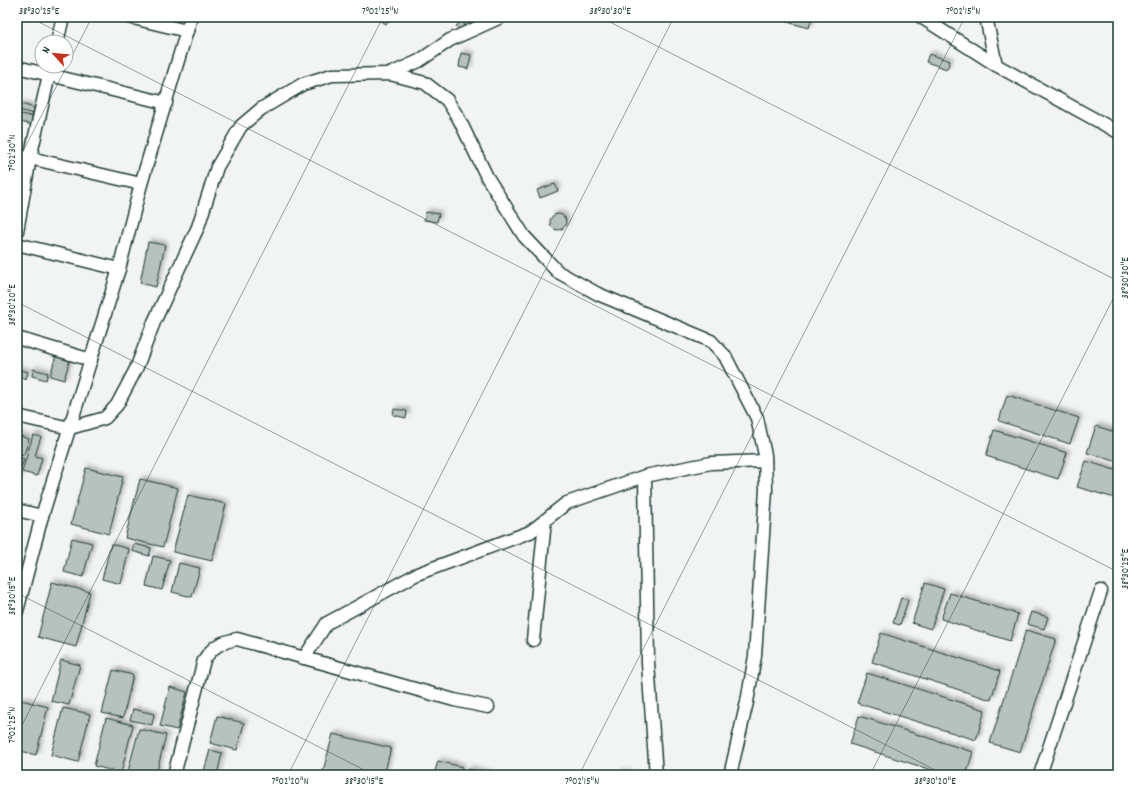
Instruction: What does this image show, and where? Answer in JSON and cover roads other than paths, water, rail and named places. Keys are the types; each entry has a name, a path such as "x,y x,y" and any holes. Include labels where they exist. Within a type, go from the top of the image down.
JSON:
{"street":[{"path":"59,34 63,17"},
{"path":"129,17 187,31"},
{"path":"17,611 42,516 119,269 141,184 191,17"},
{"path":"390,74 419,62 450,40 501,17"},
{"path":"921,17 996,65 1118,132"},
{"path":"986,17 996,65"},
{"path":"17,68 34,69"},
{"path":"17,232 30,158 48,74"},
{"path":"63,74 166,103"},
{"path":"17,416 70,428 105,418 117,405 136,369 154,322 198,227 218,167 241,126 261,109 303,84 332,76 390,74 425,83 447,100 460,119 487,177 524,236 558,272 598,294 711,341 725,356 757,418 765,461 764,539 755,656 748,702 730,775"},
{"path":"17,155 141,184"},
{"path":"17,244 119,269"},
{"path":"17,338 91,360"},
{"path":"304,658 327,623 417,574 530,532 546,521 567,503 645,476 711,463 765,461"},
{"path":"645,476 648,663 656,775"},
{"path":"17,510 42,516"},
{"path":"533,640 546,521"},
{"path":"1040,775 1102,591"},
{"path":"174,775 204,660 211,648 223,641 238,639 454,700 488,707"}]}
